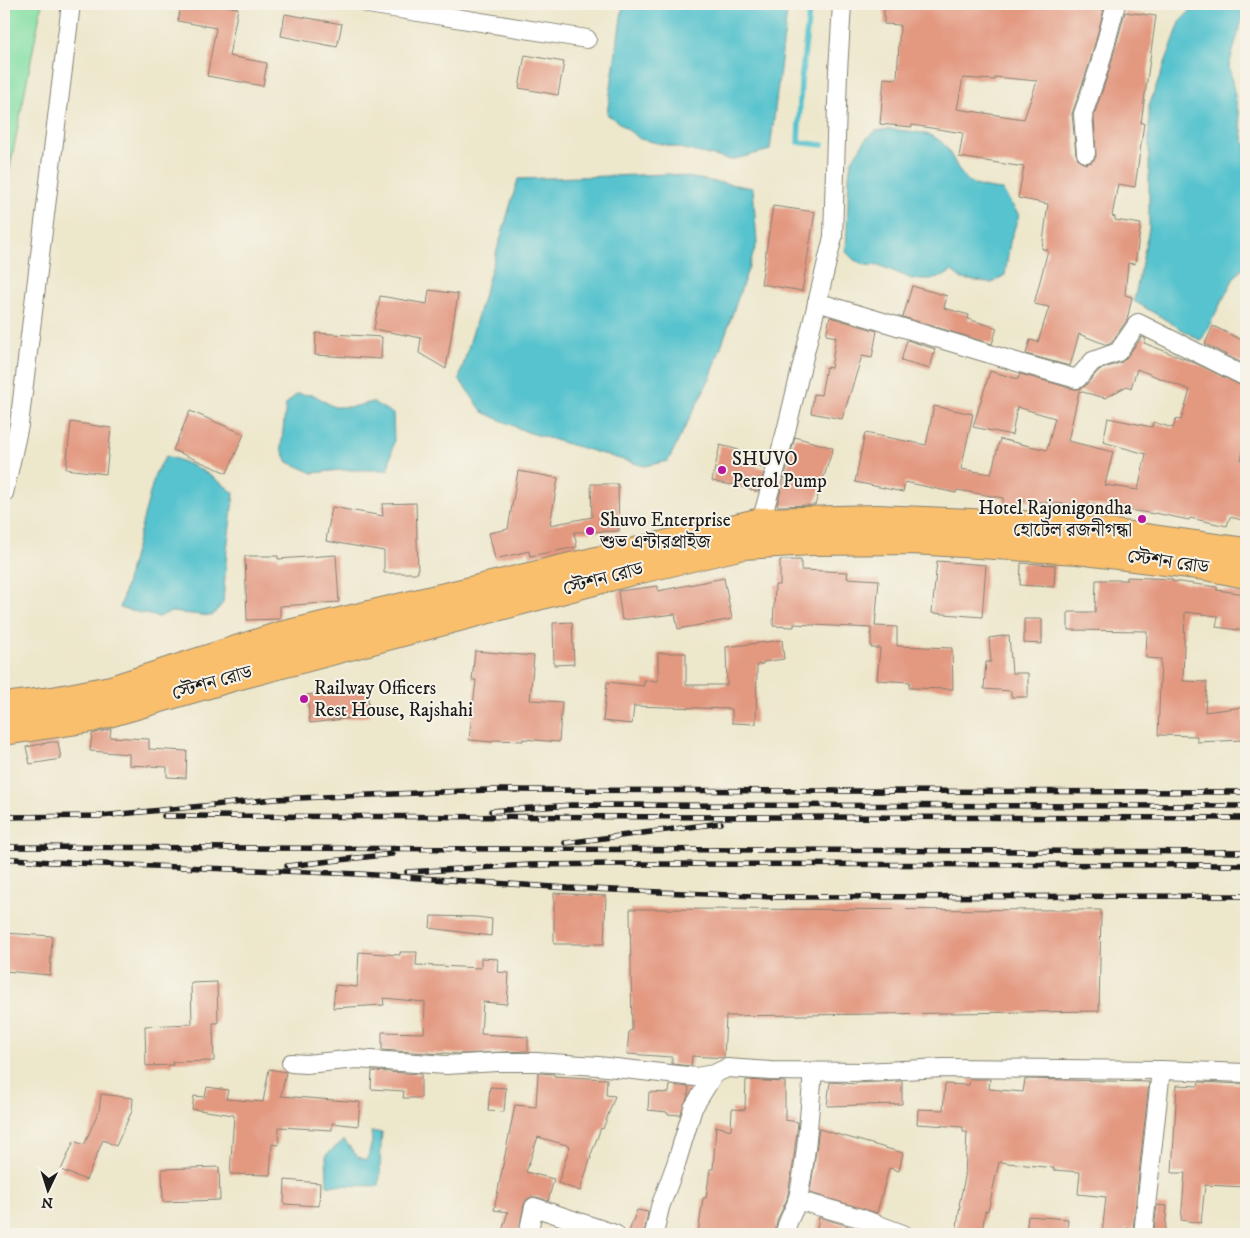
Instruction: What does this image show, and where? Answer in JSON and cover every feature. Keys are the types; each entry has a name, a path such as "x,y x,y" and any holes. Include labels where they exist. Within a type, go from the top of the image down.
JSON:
{"main road":[{"name":"স্টেশন রোড","path":"4,707 53,701 111,690 280,636 762,522 878,519 1044,526 1246,552"},
{"name":"স্টেশন রোড","path":"4,732 91,718 238,675 628,572 743,546 812,541 922,540 1078,550 1206,566 1246,574"}],"street":[{"path":"4,493 19,425 71,4"},
{"path":"368,4 587,39"},
{"path":"762,522 833,237 842,4"},
{"path":"1086,153 1083,114 1099,68 1116,4"},
{"path":"817,302 1077,379 1093,361 1118,352 1138,323 1246,377"},
{"path":"291,1063 306,1064 356,1059 446,1065 536,1062 598,1066 696,1077 714,1074 727,1068 813,1072 863,1072 943,1068 1161,1070 1246,1073"},
{"path":"1143,1234 1161,1070"},
{"path":"785,1234 785,1228 797,1200 807,1144 813,1072"},
{"path":"654,1234 660,1207 676,1164 693,1108 714,1074"},
{"path":"797,1200 860,1218 903,1234"},
{"path":"528,1234 534,1207 615,1234"}],"green space":[{"path":"4,4 42,4 4,198"}],"water":[{"path":"623,4 788,4 770,150 731,160 640,139 607,114"},
{"path":"1197,4 1236,4 1245,9 1229,66 1244,141 1246,143 1246,264 1234,278 1201,341 1134,301 1149,228 1149,106 1181,20"},
{"path":"889,129 919,133 936,138 947,149 958,169 968,181 978,186 1002,190 1019,215 1010,242 1005,275 992,283 962,279 952,271 934,279 912,279 881,266 866,265 854,260 846,252 851,162 866,139 876,131"},
{"path":"669,174 753,188 757,243 711,376 668,461 644,466 527,432 483,412 459,379 518,179"},
{"path":"297,394 314,395 334,407 352,407 373,402 393,414 394,441 388,470 340,470 313,473 288,462 281,448 286,404"},
{"path":"166,456 185,462 202,471 234,493 223,603 212,616 171,612 158,617 120,608 155,474"},
{"path":"371,1132 382,1132 379,1186 327,1185 326,1155 344,1140 358,1157 367,1160 372,1142"}],"building":[{"path":"181,4 214,4 238,8 229,56 267,63 263,86 207,76 216,28 178,21"},
{"path":"884,4 1095,4 1094,9 1104,10 1089,65 1072,114 1076,154 1081,162 1086,164 1092,162 1096,157 1094,115 1109,71 1125,12 1156,16 1141,123 1144,123 1135,187 1118,184 1112,216 1115,217 1115,220 1141,224 1135,264 1128,263 1125,295 1132,297 1127,320 1111,343 1107,345 1079,334 1070,366 1026,354 1030,340 1038,342 1049,307 1034,304 1048,250 1042,249 1048,204 1018,198 1024,167 959,157 963,133 912,125 912,127 880,124 884,78 897,79 900,25 884,24","holes":["995,77 1037,81 1024,119 957,109 963,78 995,80"]},
{"path":"285,14 342,24 337,47 281,36"},
{"path":"525,55 564,62 558,95 519,88"},
{"path":"773,206 815,212 802,291 761,284"},
{"path":"912,286 947,296 944,308 969,315 968,319 997,328 992,344 903,317"},
{"path":"429,290 458,294 446,369 419,353 421,338 374,329 380,296 427,304"},
{"path":"830,317 877,331 872,358 862,356 842,419 811,413 814,394 821,395 826,367 831,368 836,337 826,335"},
{"path":"1213,326 1246,342 1246,365 1205,344"},
{"path":"316,333 382,337 381,359 315,355"},
{"path":"1142,337 1146,339 1144,343 1195,363 1246,388 1246,439 1241,460 1246,461 1246,521 1230,517 1227,526 1190,518 1189,520 1155,513 1088,504 1088,506 1020,500 1020,507 1003,506 1003,498 957,490 956,493 905,482 903,492 855,482 865,433 926,445 934,406 973,414 961,469 991,474 1000,439 1047,450 1055,418 1017,407 1012,435 973,427 990,371 1018,379 1020,374 1079,389 1085,386 1099,370 1122,362","holes":["1137,369 1190,390 1181,420 1176,419 1173,428 1153,422 1152,427 1108,418 1103,442 1146,454 1138,490 1105,485 1113,452 1068,441 1079,391 1105,398 1127,386 1131,388"]},
{"path":"907,340 935,349 930,369 901,361"},
{"path":"190,411 244,434 227,473 173,450"},
{"path":"71,422 111,428 106,474 66,469"},
{"path":"795,437 833,448 815,505 777,505"},
{"path":"720,445 739,450 737,460 765,469 758,492 731,484 712,481"},
{"path":"518,471 558,478 550,525 592,517 591,484 618,484 619,531 574,532 577,547 530,556 529,551 495,559 489,533 508,529"},
{"path":"416,503 418,573 384,573 384,551 326,541 332,507 383,516 382,504"},
{"path":"336,555 339,602 280,606 280,619 247,620 245,556 278,556 278,559"},
{"path":"780,560 801,560 801,570 848,572 847,578 879,580 875,626 897,627 897,646 952,648 953,689 909,688 910,682 877,680 880,648 871,648 871,628 794,624 794,627 773,626 775,585 780,585"},
{"path":"937,561 986,565 982,617 932,613"},
{"path":"1021,563 1055,565 1054,587 1020,585"},
{"path":"1127,577 1172,579 1172,581 1217,587 1217,590 1246,594 1246,631 1216,627 1218,616 1185,612 1183,681 1207,682 1205,712 1243,707 1244,740 1197,742 1197,736 1158,735 1161,659 1146,658 1147,631 1068,630 1068,612 1095,612 1096,580 1127,580"},
{"path":"724,578 732,619 678,629 675,614 622,620 618,591 658,586 658,591"},
{"path":"1024,619 1042,619 1042,644 1024,643"},
{"path":"572,622 574,664 554,665 553,623"},
{"path":"1009,635 1012,673 1028,673 1028,697 1011,697 1011,691 984,689 986,662 991,662 989,638"},
{"path":"782,640 784,659 763,662 763,664 757,665 756,724 732,723 732,709 634,706 632,724 603,721 607,682 644,686 644,680 658,681 658,653 686,653 686,685 727,685 726,647"},
{"path":"475,651 534,656 530,700 562,702 559,742 523,739 523,741 493,740 493,742 469,740 476,680 472,680"},
{"path":"367,688 370,716 310,723 307,695"},
{"path":"111,729 110,737 149,739 149,749 187,751 186,778 167,777 167,767 129,765 129,754 90,751 92,734"},
{"path":"58,742 61,759 30,764 26,747"},
{"path":"554,893 606,896 604,944 554,944"},
{"path":"630,909 1101,910 1099,1011 726,1016 724,1058 692,1056 691,1066 672,1064 672,1057 627,1054 629,1031 632,1031"},
{"path":"431,916 492,919 491,936 430,928"},
{"path":"4,933 52,936 50,975 4,971"},
{"path":"359,952 400,955 400,952 417,952 416,965 481,968 481,958 498,959 497,972 509,973 507,1004 483,1002 481,1034 528,1037 528,1051 443,1054 382,1050 382,1032 424,1033 425,1002 383,998 384,1005 333,1008 335,985 357,987"},
{"path":"217,982 218,1023 213,1023 214,1061 172,1062 173,1065 146,1066 145,1026 192,1024 191,983"},
{"path":"269,1069 286,1072 281,1096 360,1102 358,1126 332,1123 332,1130 279,1127 278,1145 272,1144 270,1175 230,1174 234,1115 192,1109 194,1096 205,1097 207,1087 228,1090 226,1099 263,1102"},
{"path":"372,1071 421,1074 421,1098 403,1098 404,1091 371,1089"},
{"path":"538,1073 554,1074 554,1076 607,1079 606,1095 615,1096 590,1157 580,1191 558,1183 570,1146 538,1137 526,1172 554,1179 548,1201 537,1197 527,1199 518,1234 501,1234 508,1212 494,1210 515,1105 536,1107"},
{"path":"970,1079 990,1079 989,1089 1023,1092 1025,1079 1149,1082 1133,1229 1126,1228 1125,1234 1102,1234 1106,1197 1078,1194 1080,1172 999,1162 988,1211 985,1211 982,1234 956,1234 959,1205 965,1177 967,1132 963,1132 963,1127 917,1124 918,1109 943,1110 945,1084 969,1085"},
{"path":"746,1080 785,1082 785,1120 798,1122 787,1199 777,1221 775,1234 698,1234 703,1198 706,1198 710,1169 713,1169 716,1126 731,1130 732,1109 745,1110"},
{"path":"902,1081 902,1104 827,1106 830,1082 856,1084"},
{"path":"1199,1082 1244,1084 1243,1095 1246,1095 1246,1187 1205,1185 1201,1223 1181,1220 1185,1173 1172,1173 1177,1085 1198,1086"},
{"path":"670,1085 689,1087 688,1096 680,1115 648,1110 649,1092 669,1093"},
{"path":"490,1087 506,1088 504,1112 488,1111"},
{"path":"101,1094 133,1098 132,1111 116,1146 103,1140 86,1180 61,1170 74,1141 84,1145 99,1110"},
{"path":"819,1129 903,1153 899,1171 889,1168 877,1213 810,1193"},
{"path":"219,1167 220,1200 163,1202 162,1169"},
{"path":"285,1180 320,1183 319,1206 284,1204"},
{"path":"1157,1205 1167,1206 1165,1232 1154,1231"},
{"path":"637,1210 648,1212 644,1234 628,1234"},
{"path":"1028,1216 1068,1219 1067,1234 1026,1234"},
{"path":"819,1217 858,1229 857,1234 816,1234"}],"waterway":[{"path":"810,4 801,82 798,142 822,145"}],"railway":[{"path":"4,817 100,816 275,799 488,790 1246,792"},
{"path":"491,811 571,805 1246,806"},
{"path":"164,816 1246,818"},
{"path":"565,843 721,823"},
{"path":"4,847 1246,852"},
{"path":"287,866 392,854"},
{"path":"4,858 50,862 360,874 568,888 774,897 1246,896"},
{"path":"407,872 530,865 619,864 1246,865"}],"place":[{"name":"SHUVO Petrol Pump","path":"722,470"},
{"name":"Hotel Rajonigondha হোটেল রজনীগন্ধা","path":"1142,519"},
{"name":"Shuvo Enterprise শুভ এন্টারপ্রাইজ","path":"590,531"},
{"name":"Railway Officers Rest House, Rajshahi","path":"304,699"}]}
